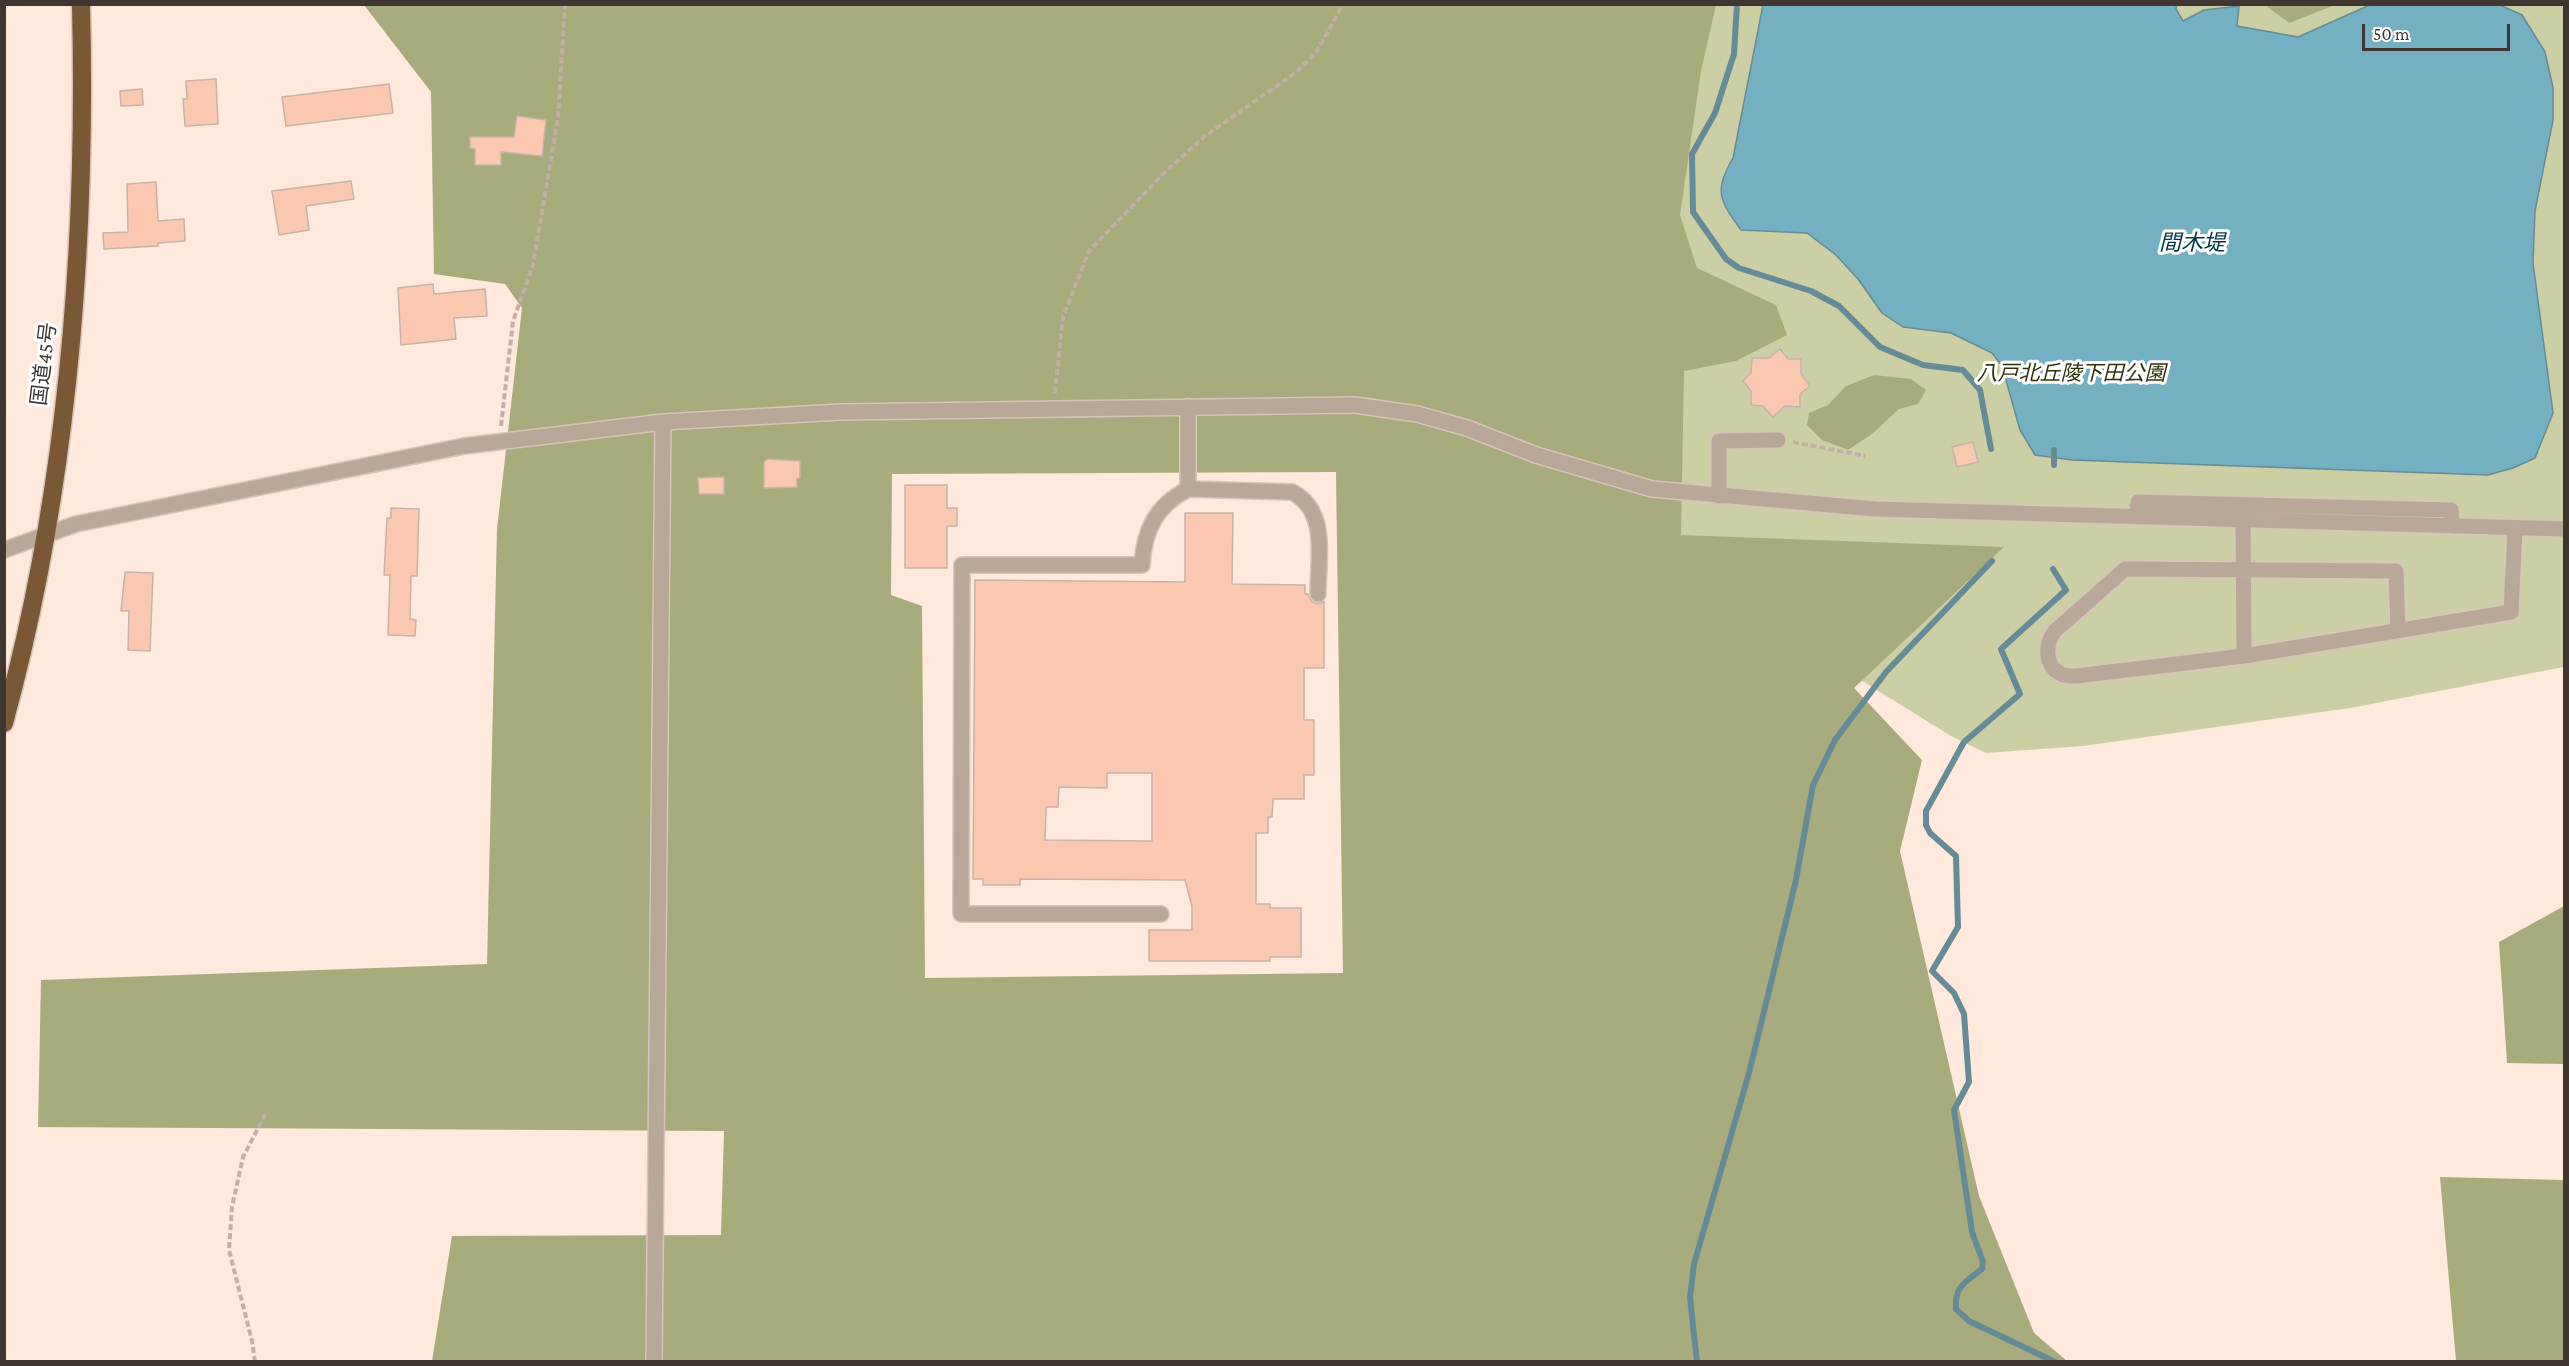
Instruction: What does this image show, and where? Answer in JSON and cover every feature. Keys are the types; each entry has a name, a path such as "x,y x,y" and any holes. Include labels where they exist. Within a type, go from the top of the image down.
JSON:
{"highway":[{"name":"国道45号","path":"4,723 21,662 46,534 78,274 81,4"}],"street":[{"path":"4,550 76,524 464,446 663,422 841,412 1354,405 1418,414 1467,428 1536,455 1652,489 1719,496 1875,509 2565,530"},
{"path":"1188,407 1188,489"},
{"path":"654,1362 663,422"},
{"path":"1719,496 1719,441 1778,440"},
{"path":"1161,914 960,914 962,565 1142,565 1143,540 1156,518 1171,499 1188,489 1292,492 1303,498 1314,511 1318,524 1318,594"},
{"path":"2137,517 2138,502 2451,510 2452,526"},
{"path":"2243,520 2244,656"},
{"path":"2398,630 2396,571 2125,569 2055,631 2048,640 2048,651 2052,665 2061,674 2076,676 2244,656 2511,612 2515,528"}],"path":[{"path":"500,442 513,321 533,265 558,118 565,4"},
{"path":"1053,408 1063,317 1089,250 1164,173 1205,136 1296,73 1316,53 1343,4"},
{"path":"1778,440 1864,456"},
{"path":"255,1362 252,1341 229,1250 232,1207 243,1157 267,1111"}],"green space":[{"path":"364,5 1716,5 1701,71 1680,215 1697,268 1776,305 1787,335 1736,361 1684,371 1681,535 2004,547 1854,688 1922,760 1900,851 1979,1196 2034,1333 2067,1361 432,1361 452,1236 721,1235 724,1131 38,1127 41,980 487,964 497,529 522,308 505,284 434,274 431,92","holes":["1336,472 1343,973 925,978 922,606 891,595 892,474"]},
{"name":"八戸北丘陵下田公園","path":"1695,5 2564,5 2564,667 2350,708 2083,746 1986,753 1951,736 1825,658 1651,573"},
{"path":"2265,5 2335,5 2289,23"},
{"path":"1874,375 1911,379 1926,390 1918,404 1899,409 1872,434 1848,450 1822,440 1807,425 1809,413 1828,405 1846,386"},
{"path":"2564,906 2564,1064 2507,1063 2499,942"},
{"path":"2440,1177 2564,1180 2564,1361 2456,1361"}],"water":[{"name":"間木堤","path":"2177,4 2176,9 2183,21 2204,10 2239,6 2237,26 2298,37 2372,4 2500,5 2522,15 2545,52 2553,88 2553,120 2535,211 2533,263 2553,413 2535,458 2513,468 2488,475 2072,460 2035,455 2020,430 2002,366 1992,353 1951,333 1903,327 1882,313 1858,279 1836,255 1807,233 1741,230 1724,203 1721,187 1733,158 1763,5"}],"building":[{"path":"216,79 218,124 185,126 183,99 187,99 186,81"},
{"path":"389,84 393,113 286,126 282,97"},
{"path":"142,89 143,105 121,106 120,91"},
{"path":"517,116 546,120 542,156 501,152 501,165 475,165 475,149 470,148 470,137 514,137"},
{"path":"351,181 354,199 306,206 309,230 279,235 272,191"},
{"path":"156,182 158,221 184,219 185,241 158,243 158,246 104,249 103,233 128,232 127,184"},
{"path":"433,284 434,294 485,289 487,316 454,318 456,339 401,345 398,288"},
{"path":"1780,349 1788,359 1801,359 1801,374 1810,386 1800,394 1800,407 1785,406 1773,417 1763,406 1751,405 1751,391 1743,381 1751,373 1752,358 1769,358"},
{"path":"1973,442 1978,462 1957,467 1952,447"},
{"path":"767,459 800,461 800,478 797,478 797,487 764,488 764,462"},
{"path":"724,477 724,494 699,494 698,478"},
{"path":"905,485 947,485 947,508 957,508 957,526 947,526 947,568 905,568"},
{"path":"391,508 419,509 417,576 411,576 410,619 416,620 415,636 388,635 390,575 384,575 387,518 391,518"},
{"path":"1185,513 1233,513 1232,584 1305,585 1305,594 1308,594 1312,602 1318,604 1324,601 1324,668 1304,668 1304,720 1314,720 1314,775 1304,775 1304,799 1273,799 1272,817 1268,817 1268,833 1256,833 1256,904 1270,904 1270,908 1301,908 1301,957 1270,957 1270,961 1149,961 1149,930 1192,930 1192,906 1185,880 1020,879 1020,885 983,885 983,879 973,879 975,580 1185,582","holes":["1107,773 1152,773 1152,841 1045,840 1046,807 1058,807 1059,787 1107,788"]},
{"path":"125,572 153,573 150,651 128,650 129,611 121,611"}],"waterway":[{"path":"1737,4 1734,54 1715,113 1692,154 1693,212 1726,259 1739,268 1811,291 1839,306 1880,347 1923,365 1963,370 1980,390 1991,449"},
{"path":"2054,450 2054,465"},
{"path":"1697,1362 1690,1298 1694,1264 1749,1073 1796,880 1813,785 1835,740 1886,672 1992,561"},
{"path":"2053,569 2066,590 2001,649 2020,694 1964,742 1926,811 1926,825 1930,833 1956,856 1958,927 1932,971 1954,993 1964,1014 1969,1082 1954,1110 1972,1232 1983,1262 1982,1269 1959,1290 1956,1309 1969,1321 2055,1362"}]}
